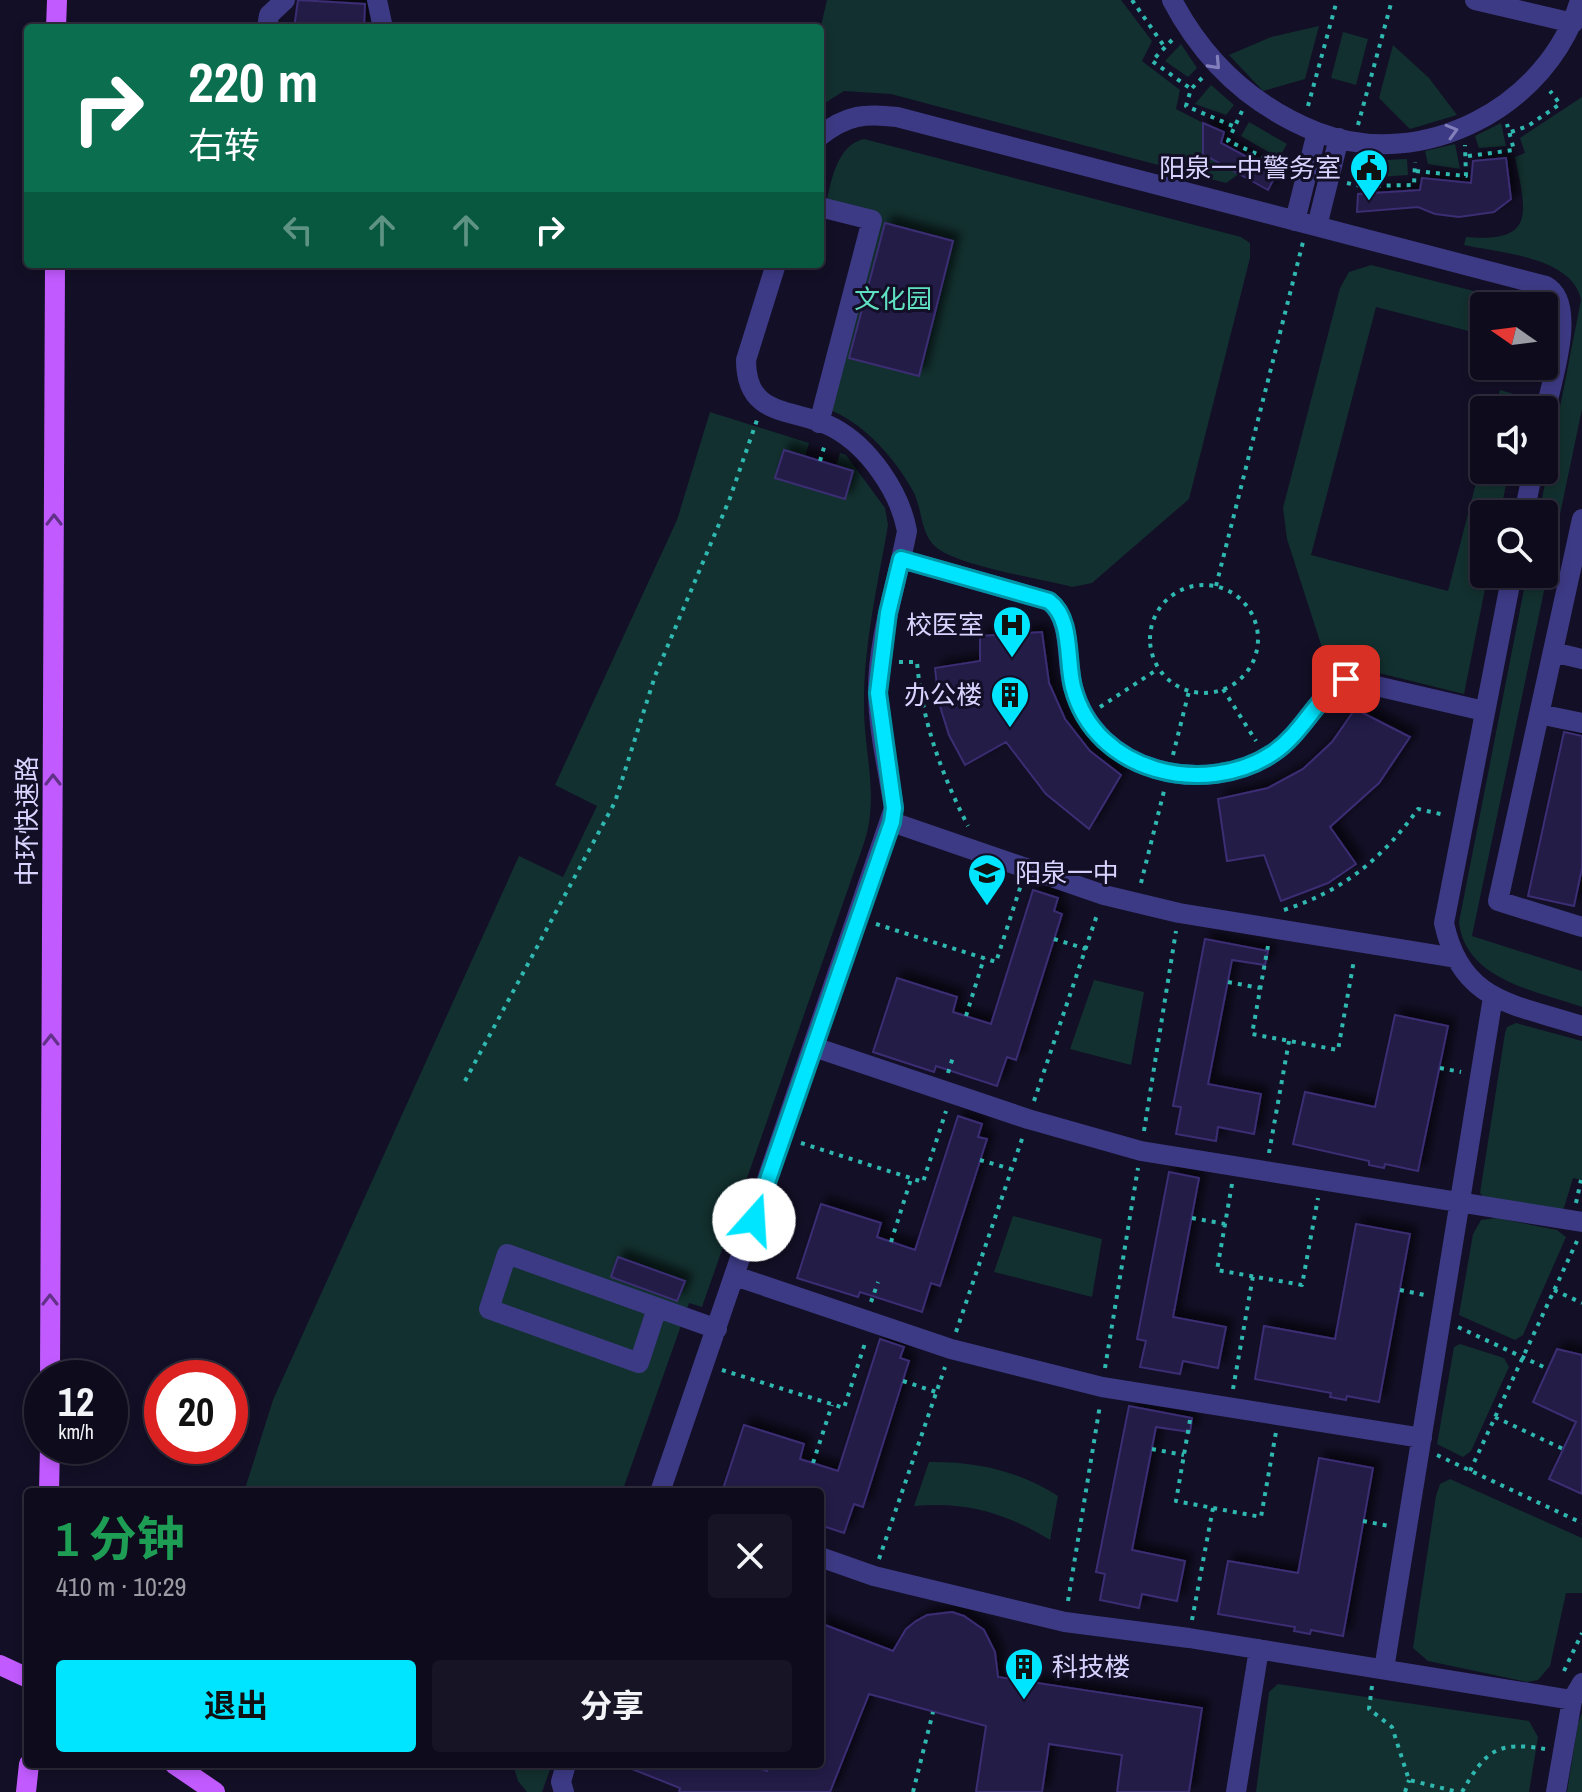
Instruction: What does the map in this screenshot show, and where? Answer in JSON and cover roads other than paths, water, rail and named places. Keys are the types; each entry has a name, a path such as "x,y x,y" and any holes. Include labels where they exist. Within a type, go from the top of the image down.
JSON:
{"main road":[{"path":"56,24 57,0"},
{"name":"中环快速路","path":"50,1360 55,268"},
{"path":"49,1488 50,1464"},
{"path":"0,1665 24,1676"},
{"path":"26,1792 29,1768"},
{"path":"180,1768 215,1792"}],"lane":[{"path":"377,0 382,24"},
{"path":"1172,0 1188,29 1215,65 1242,89 1310,128 1347,139 1392,142 1460,129 1501,109 1539,75 1573,23 1580,0"},
{"path":"1475,0 1573,23"},
{"path":"268,24 269,15 283,1"},
{"path":"824,133 839,120 856,115 897,117 1554,290 1562,305 1562,323 1548,396"},
{"path":"1307,224 1310,128"},
{"path":"1307,224 1347,139"},
{"path":"819,423 872,220 824,208"},
{"path":"661,1488 892,822 894,808 878,702 881,662 907,531 899,502 889,484 846,437 819,423 763,402 749,385 746,360 775,268"},
{"path":"1582,519 1498,901 1582,927"},
{"path":"901,559 1049,601 1058,607 1064,621 1072,684 1086,716 1118,751 1139,764 1169,773 1215,776 1234,772 1266,757 1292,739 1334,686 1346,679 1484,711"},
{"path":"1509,588 1444,910 1447,935 1456,958 1473,983 1493,997 1582,1026"},
{"path":"1553,652 1582,659"},
{"path":"1539,714 1582,723"},
{"path":"892,822 1104,895 1179,913 1456,958"},
{"path":"1379,1669 1421,1443 1493,997"},
{"path":"814,1047 1028,1119 1141,1151 1582,1222"},
{"path":"657,1308 639,1363 489,1309 507,1254 717,1329"},
{"path":"735,1276 951,1349 1102,1387 1279,1415 1421,1443"},
{"path":"824,1558 874,1576 1065,1622 1189,1638 1379,1669 1569,1693 1556,1792"},
{"path":"1236,1792 1259,1649"},
{"path":"564,1792 561,1782 565,1768"}],"place":[{"name":"阳泉一中警务室","path":"1369,202"},
{"name":"校医室","path":"1012,659"},
{"name":"办公楼","path":"1010,729"},
{"name":"阳泉一中","path":"987,907"},
{"name":"科技楼","path":"1024,1701"}],"park label":[{"name":"文化园","path":"893,299"}]}
